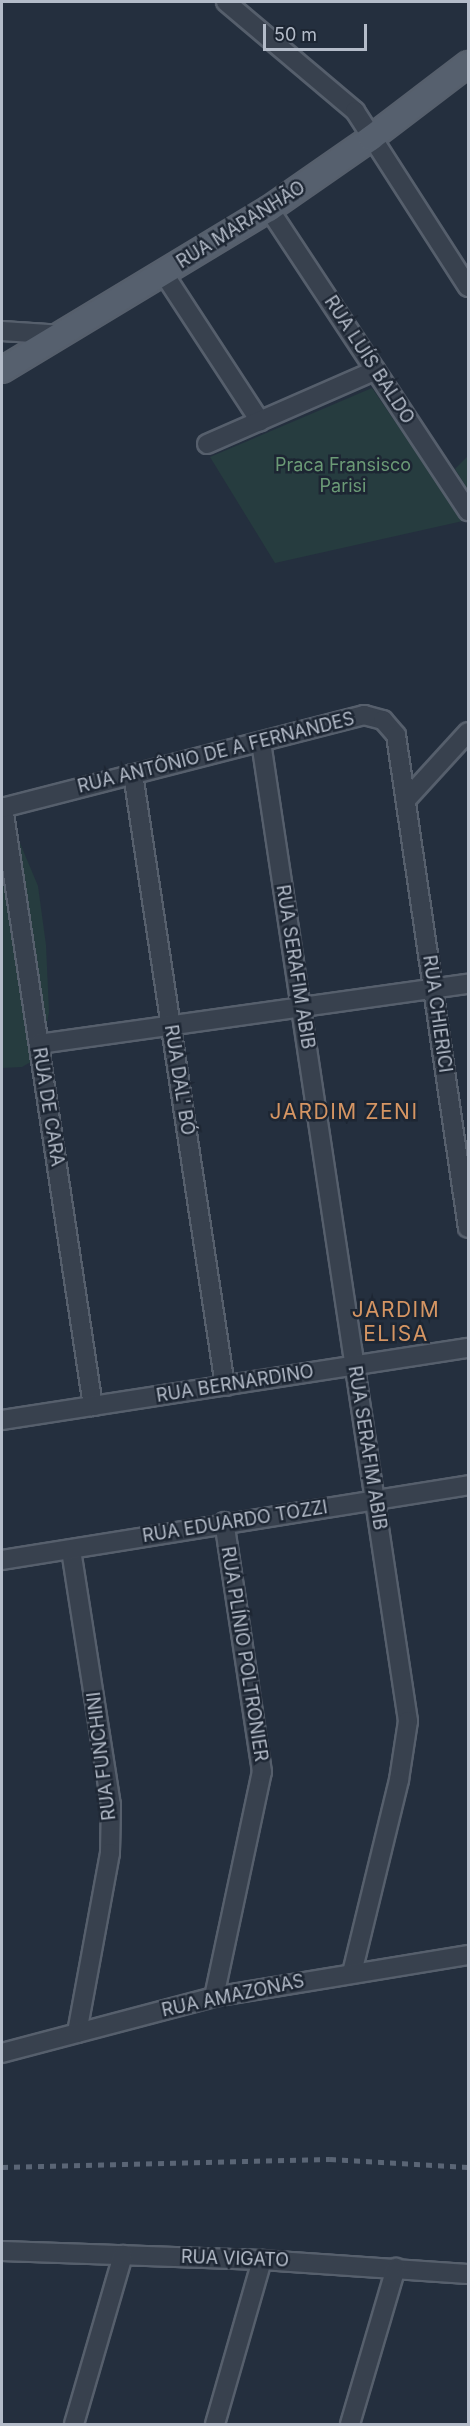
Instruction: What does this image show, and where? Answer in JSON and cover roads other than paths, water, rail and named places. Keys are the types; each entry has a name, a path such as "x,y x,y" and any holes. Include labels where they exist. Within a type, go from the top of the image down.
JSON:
{"main road":[{"name":"RUA MARANHÃO","path":"2,370 65,335 269,209 371,138 468,63"}],"street":[{"path":"226,2 355,111 468,287"},
{"name":"RUA LUÍS BALDO","path":"269,209 468,511"},
{"path":"164,274 260,421"},
{"path":"2,331 65,335"},
{"path":"207,444 375,370"},
{"name":"RUA ANTÔNIO DE A FERNANDES","path":"2,807 364,716 383,720 396,735 405,800"},
{"path":"405,800 468,732"},
{"name":"RUA SERAFIM ABIB","path":"261,742 408,1721 399,1780 352,1973"},
{"name":"RUA DAL' BÓ","path":"133,774 225,1386"},
{"name":"RUA CHIERICI","path":"405,800 468,1228"},
{"name":"RUA DE CARA","path":"2,807 93,1406"},
{"path":"39,1044 468,984"},
{"name":"RUA BERNARDINO","path":"2,1420 468,1348"},
{"name":"RUA EDUARDO TOZZI","path":"2,1560 224,1522 468,1485"},
{"name":"RUA PLÍNIO POLTRONIER","path":"214,1997 262,1772 224,1522"},
{"name":"RUA FUNCHINI","path":"71,1550 111,1805 110,1853 76,2033"},
{"name":"RUA AMAZONAS","path":"2,2053 214,1997 468,1955"},
{"name":"RUA VIGATO","path":"2,2251 262,2260 468,2274"},
{"path":"74,2424 123,2255"},
{"path":"214,2424 262,2260"},
{"path":"350,2424 396,2268"}],"railway":[{"path":"2,2167 330,2159 468,2167"}],"district":[{"name":"JARDIM ZENI","path":"344,1112"},
{"name":"JARDIM ELISA","path":"396,1322"}],"park label":[{"name":"Praca Fransisco Parisi","path":"343,476"}]}
